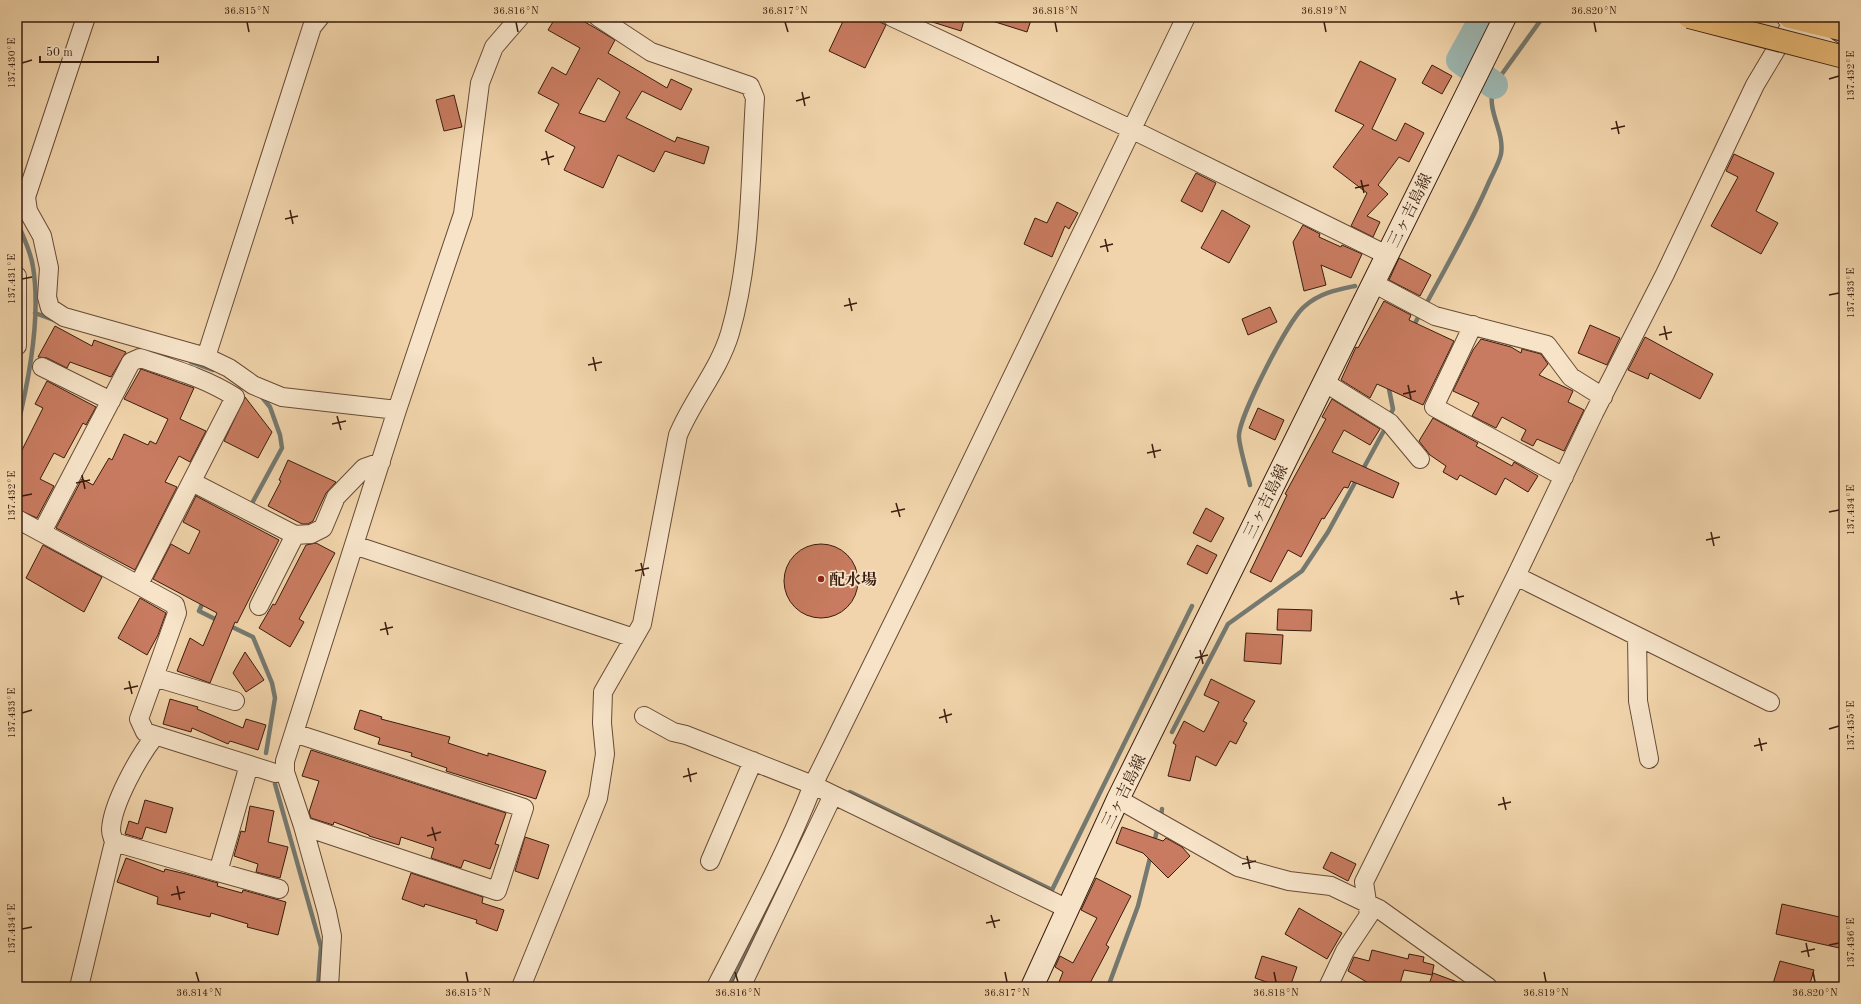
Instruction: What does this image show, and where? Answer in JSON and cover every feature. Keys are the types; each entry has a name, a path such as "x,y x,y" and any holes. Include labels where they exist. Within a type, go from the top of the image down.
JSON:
{"highway":[{"path":"1690,17 1844,58"},
{"path":"1789,19 1844,30"}],"main road":[{"name":"三ヶ吉島線","path":"1032,987 1118,799 1506,17"}],"street":[{"path":"86,17 26,197 28,211 42,236 49,268 47,297 50,308 64,317 206,357 229,368 253,385 282,397 397,410"},
{"path":"206,357 312,27 320,17"},
{"path":"329,987 332,936 322,892 303,826 285,772 285,761 397,410 463,214 480,84 494,47 520,17"},
{"path":"521,987 598,798 605,754 602,723 603,692 642,624 647,605 678,435 687,415 714,371 730,333 746,253 755,98 750,86 651,52 598,17"},
{"path":"892,17 1133,130 1387,255"},
{"path":"716,987 1133,130 1186,17"},
{"path":"1328,987 1345,951 1369,915 1364,882 1603,397 1666,274 1755,85 1789,19 1844,58"},
{"path":"17,276 17,346"},
{"path":"1373,284 1435,316 1547,345 1572,377 1603,397"},
{"path":"1473,325 1434,407 1564,478"},
{"path":"42,532 131,362 140,358 194,375 235,397 140,584"},
{"path":"42,367 111,401"},
{"path":"1324,382 1390,423 1420,459"},
{"path":"192,482 296,535 311,534 323,528 336,497 364,468 381,462"},
{"path":"17,520 140,584 175,605 177,614 139,719 144,732 276,773 285,772"},
{"path":"259,606 296,535"},
{"path":"354,545 634,638"},
{"path":"1516,576 1770,702"},
{"path":"1637,636 1638,701 1648,759"},
{"path":"154,677 235,701"},
{"path":"644,716 673,732 686,735 813,785 1068,909"},
{"path":"294,733 524,808 498,891 303,826"},
{"path":"79,987 114,842 111,831 119,799 145,748 155,736"},
{"path":"710,861 753,761"},
{"path":"218,872 248,765"},
{"path":"741,987 833,795"},
{"path":"1118,799 1238,866 1289,881 1331,886 1366,902 1379,909 1488,987"},
{"path":"114,842 279,889"}],"building":[{"path":"556,17 576,17 615,40 608,53 667,88 671,79 692,89 681,110 642,91 626,118 675,142 677,137 709,147 704,164 665,151 654,172 618,155 603,188 564,170 575,147 545,131 559,104 538,93 552,67 566,75 580,48 548,30","holes":["598,78 620,92 605,122 579,113"]},
{"path":"845,17 870,17 886,25 865,68 829,51"},
{"path":"927,17 965,17 961,31 926,20"},
{"path":"990,17 1032,17 1027,32 989,20"},
{"path":"1360,61 1396,79 1372,129 1396,141 1405,123 1424,133 1409,162 1399,157 1378,185 1388,194 1367,216 1380,222 1373,237 1351,226 1367,193 1333,167 1364,125 1335,111"},
{"path":"1432,65 1452,76 1442,94 1422,83"},
{"path":"454,95 462,127 444,131 436,100"},
{"path":"1734,154 1774,173 1756,211 1778,223 1761,254 1711,226 1738,177 1726,171"},
{"path":"1196,173 1216,183 1202,212 1181,201"},
{"path":"1057,202 1078,213 1069,229 1065,226 1052,257 1024,244 1035,218 1047,223"},
{"path":"1222,210 1250,226 1229,263 1201,248"},
{"path":"1303,225 1320,234 1319,237 1341,247 1342,245 1362,254 1351,278 1321,265 1326,285 1304,291 1293,242"},
{"path":"1399,258 1431,275 1420,296 1389,280"},
{"path":"1384,301 1411,315 1409,320 1454,341 1423,405 1377,384 1370,398 1341,380 1356,347 1358,348"},
{"path":"1270,307 1277,322 1248,335 1242,319"},
{"path":"1590,325 1620,338 1607,365 1578,353"},
{"path":"55,326 92,346 94,340 126,352 111,377 70,362 67,368 47,358 38,357"},
{"path":"1645,337 1713,374 1700,399 1650,373 1648,379 1628,370"},
{"path":"1481,339 1511,347 1521,353 1522,349 1541,354 1548,364 1539,375 1573,391 1568,402 1584,410 1564,451 1537,439 1533,446 1521,440 1526,430 1502,417 1496,428 1472,416 1479,403 1453,391 1473,350"},
{"path":"141,369 194,388 180,419 206,431 190,462 179,456 165,482 177,487 135,570 56,528 82,479 93,485 109,458 112,460 124,434 148,445 150,441 156,444 168,419 124,399"},
{"path":"47,381 96,407 86,425 83,423 64,458 54,453 40,479 54,486 37,518 17,509 17,460 43,408 35,404"},
{"path":"245,397 272,432 258,458 224,441"},
{"path":"1332,399 1380,429 1370,445 1344,430 1332,452 1399,483 1393,498 1351,481 1348,488 1344,487 1324,519 1322,518 1301,557 1288,550 1271,582 1250,572 1287,495 1285,494 1326,419 1322,417"},
{"path":"1258,408 1284,420 1275,440 1249,428"},
{"path":"1433,418 1478,443 1476,446 1512,466 1514,462 1538,476 1528,492 1505,478 1496,495 1460,475 1457,480 1443,472 1446,466 1430,455 1419,441"},
{"path":"288,460 336,482 326,493 313,521 308,524 302,524 268,506 281,481 279,480"},
{"path":"196,496 279,540 237,623 235,622 210,683 177,671 190,638 203,646 217,613 153,579 171,544 189,554 200,531 183,522"},
{"path":"1206,508 1224,518 1211,542 1193,533"},
{"path":"316,543 335,553 299,619 304,622 290,647 259,628 273,604 275,605 306,545"},
{"name":"配水場","path":"821,544 835,547 847,555 855,567 858,581 855,595 847,607 835,615 821,618 807,615 795,607 787,595 784,581 787,567 795,555 807,547"},
{"path":"43,545 102,577 84,612 26,578"},
{"path":"1197,545 1217,555 1207,574 1187,564"},
{"path":"140,598 166,613 158,635 147,655 118,638"},
{"path":"1278,609 1312,610 1311,631 1277,630"},
{"path":"1246,633 1283,635 1281,664 1244,661"},
{"path":"245,652 264,680 246,692 233,673"},
{"path":"1211,679 1255,701 1243,721 1247,723 1236,744 1230,741 1216,766 1196,756 1190,781 1168,776 1176,745 1173,743 1184,721 1204,732 1219,702 1204,695"},
{"path":"170,699 198,707 197,709 243,728 246,719 266,725 258,750 230,741 228,744 192,728 191,732 163,724"},
{"path":"360,710 382,717 381,719 450,737 448,743 488,756 488,753 546,771 536,799 446,771 447,768 411,756 412,753 378,744 380,738 354,729"},
{"path":"311,750 506,813 495,844 499,845 490,869 464,860 461,868 431,858 434,848 401,837 399,845 369,836 334,822 333,825 311,818 309,812 319,781 302,776"},
{"path":"145,800 173,808 166,833 146,827 142,839 125,834 129,821 138,824"},
{"path":"250,806 274,811 268,842 288,847 280,878 256,872 258,864 234,856 241,831 245,832"},
{"path":"1122,827 1163,841 1166,838 1182,847 1190,856 1168,878 1143,853 1116,843"},
{"path":"525,837 549,845 538,879 515,871"},
{"path":"1331,852 1356,864 1348,881 1323,868"},
{"path":"126,858 164,872 165,869 186,874 218,883 217,886 242,893 243,890 286,902 278,935 247,927 248,924 211,913 210,917 157,904 158,897 117,882"},
{"path":"411,873 483,897 482,903 504,910 497,931 476,923 477,920 425,904 424,907 402,899"},
{"path":"1096,878 1131,896 1106,945 1109,947 1088,987 1057,987 1063,972 1055,967 1060,956 1073,963 1097,918 1081,910"},
{"path":"1782,904 1844,918 1844,949 1776,934"},
{"path":"1299,908 1342,933 1327,959 1285,934"},
{"path":"1372,950 1408,959 1409,954 1424,957 1423,962 1434,965 1432,975 1404,970 1399,987 1375,987 1348,971 1354,957 1369,961"},
{"path":"1262,956 1297,967 1290,987 1281,987 1255,978"},
{"path":"1780,961 1814,970 1809,987 1772,987"},
{"path":"1433,973 1468,986 1468,987 1428,987"}],"waterway":[{"path":"1481,17 1481,22 1460,60 1494,85"},
{"path":"1425,306 1474,213 1501,154 1500,137 1492,103 1494,85 1543,17"},
{"path":"17,221 32,261 36,306 35,327 26,389 17,428"},
{"path":"1250,485 1239,439 1241,424 1247,408 1277,347 1288,328 1305,306 1322,295 1355,286"},
{"path":"1413,327 1421,312"},
{"path":"35,313 54,320"},
{"path":"191,362 213,370"},
{"path":"1388,384 1393,409 1389,418"},
{"path":"250,507 282,448 280,435 270,407 261,396"},
{"path":"1362,471 1387,425"},
{"path":"1172,732 1228,624 1302,571 1328,532 1358,477"},
{"path":"204,600 199,611 219,621"},
{"path":"850,792 1052,890 1192,606"},
{"path":"228,625 253,637 272,683 275,698 266,753"},
{"path":"275,784 321,947 318,987"},
{"path":"1161,816 1162,809"},
{"path":"1154,843 1157,830"},
{"path":"1108,987 1138,906 1151,854"},
{"path":"730,987 767,912"}],"place":[{"name":"配水場","path":"821,579"}]}
